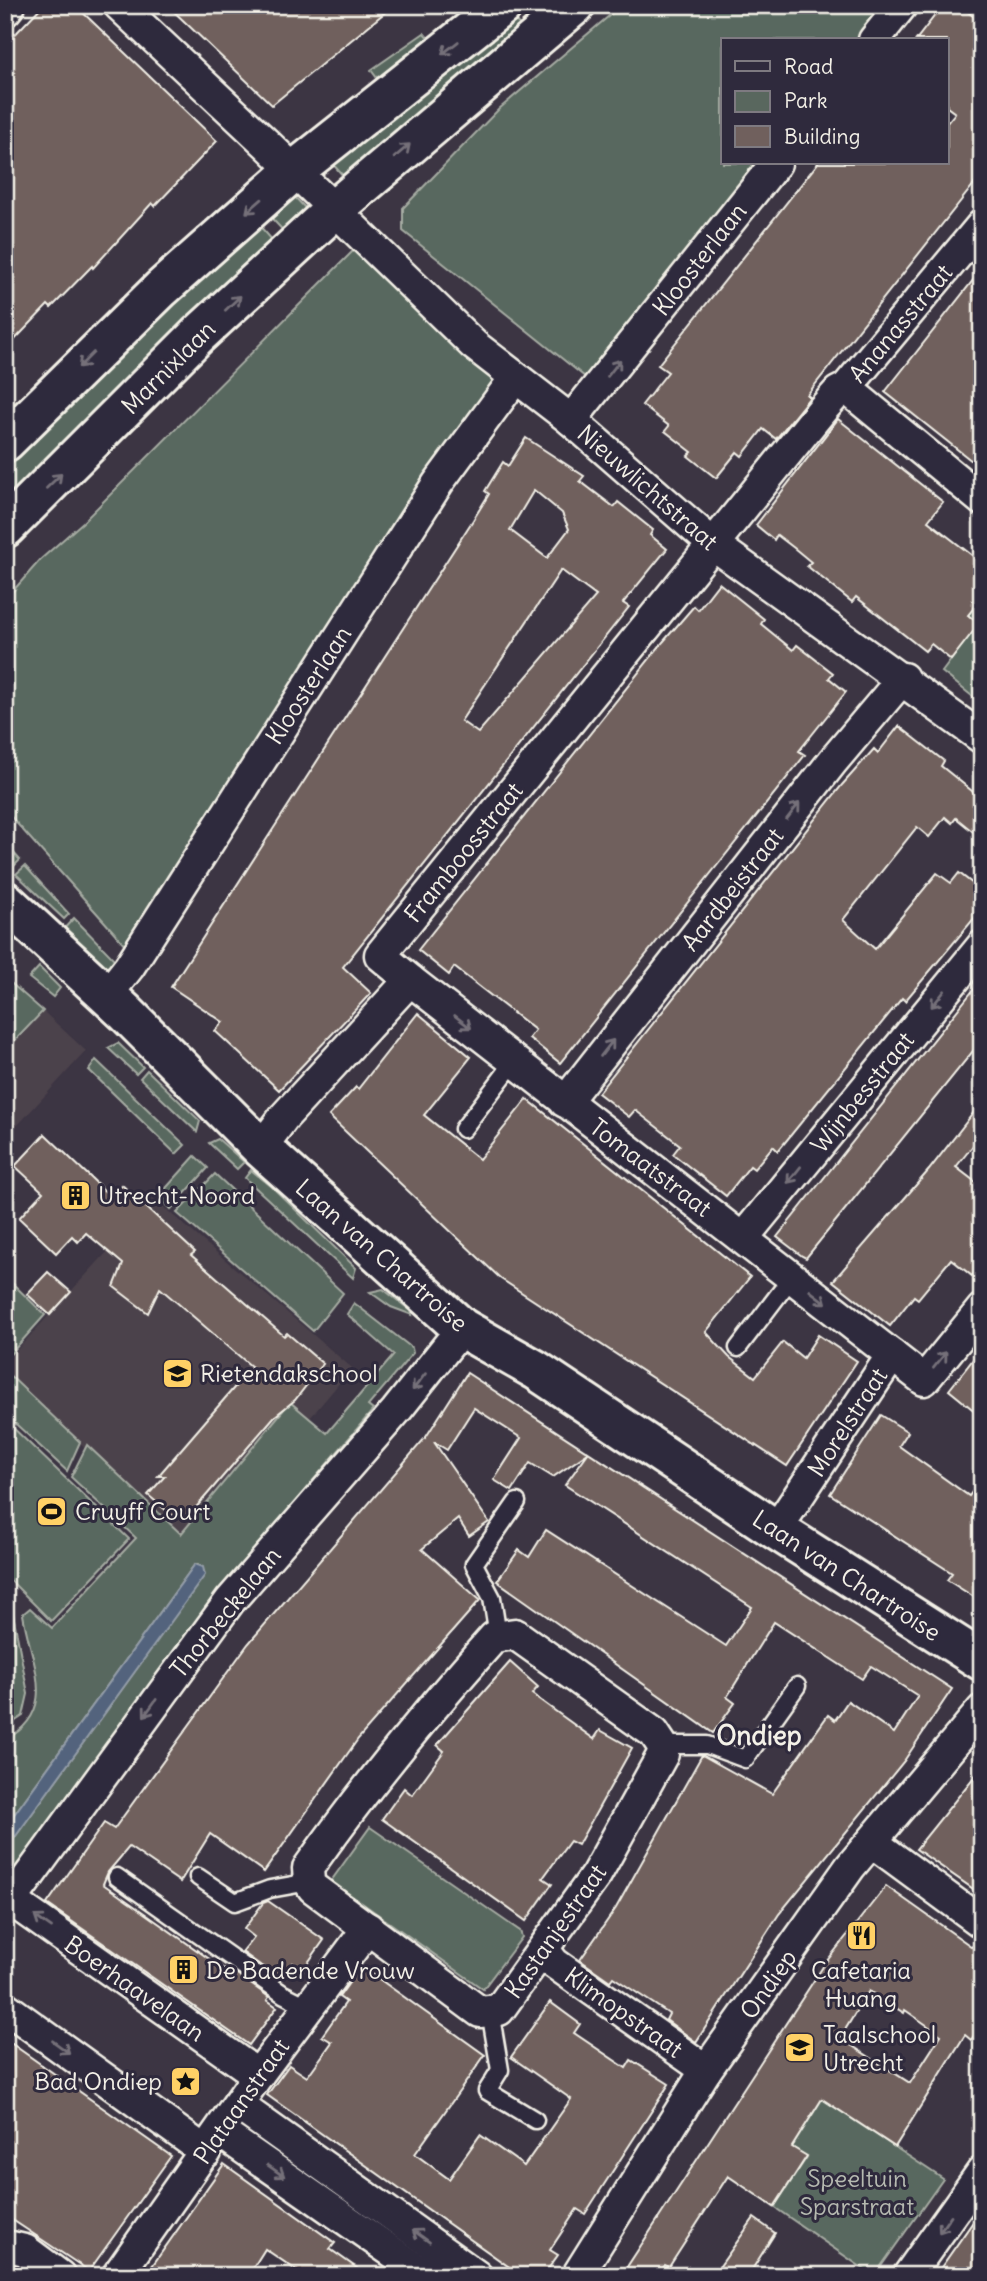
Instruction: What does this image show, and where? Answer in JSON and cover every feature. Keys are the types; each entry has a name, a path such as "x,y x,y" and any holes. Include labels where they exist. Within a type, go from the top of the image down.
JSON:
{"main road":[{"path":"5,442 161,289 295,170 503,5"},
{"name":"Marnixlaan","path":"5,528 198,335 335,209 575,5"},
{"name":"Laan van Chartroise","path":"5,901 107,995 261,1148 462,1328 536,1370 776,1530 982,1661"}],"street":[{"path":"5,10 10,5"},
{"path":"119,5 335,209"},
{"path":"876,38 902,5"},
{"name":"Kloosterlaan","path":"570,420 774,164"},
{"name":"Nieuwlichtstraat","path":"335,209 474,345 570,420 714,545 903,678 982,738"},
{"name":"Ananasstraat","path":"714,545 830,401 845,388 982,225"},
{"name":"Kloosterlaan","path":"107,995 129,967 438,483 515,379"},
{"name":"Ananasstraat","path":"845,388 982,500"},
{"name":"Framboosstraat","path":"410,980 380,955 714,545"},
{"name":"Aardbeistraat","path":"565,1102 833,761 903,678"},
{"name":"Wijnbesstraat","path":"743,1238 982,946"},
{"path":"261,1148 284,1117 410,980"},
{"name":"Tomaatstraat","path":"410,980 892,1355"},
{"name":"Morelstraat","path":"776,1530 892,1355 924,1380 982,1309"},
{"name":"Thorbeckelaan","path":"8,1905 223,1610 396,1411 462,1328"},
{"path":"309,1882 309,1868 395,1749 494,1637 515,1634 654,1733 662,1745"},
{"name":"Ondiep","path":"577,2276 706,2070 850,1867 982,1710"},
{"name":"Kastanjestraat","path":"309,1882 313,1888 480,2012 499,2010 596,1875 663,1754 662,1745"},
{"path":"872,1842 982,1923"},
{"name":"Boerhaavelaan","path":"8,1905 258,2075"},
{"name":"Plataanstraat","path":"117,2276 258,2075 368,1928"},
{"name":"Klimopstraat","path":"544,1950 554,1964 706,2070"},
{"path":"5,2007 427,2276"},
{"path":"238,2105 477,2276"},
{"path":"908,2276 982,2172"},
{"path":"8,2249 25,2250 60,2276"}],"lane":[{"path":"463,1129 514,1062"},
{"path":"738,1348 792,1277"},
{"path":"498,1636 492,1598 474,1563 517,1502"},
{"path":"662,1745 707,1745 746,1759 797,1686"},
{"path":"117,1877 283,1994 309,2007"},
{"path":"198,1877 235,1902 270,1889 309,1882"},
{"path":"489,2011 500,2070 487,2091 535,2120"}],"shaded area":[{"path":"5,976 86,1051 5,1139"},
{"name":"Rietendakschool","path":"155,1200 352,1368 199,1550 5,1377 5,1363"}],"green space":[{"path":"622,5 882,5 857,38 721,38 721,164 760,164 590,381 403,231 403,208 499,109"},
{"path":"506,13 528,32 351,185 324,154"},
{"path":"424,33 430,40 377,78 371,70"},
{"path":"291,193 309,212 292,240 261,207"},
{"path":"251,216 281,250 5,515 5,450"},
{"path":"356,248 493,381 127,947 5,810 5,600 41,559 83,522"},
{"path":"982,598 982,704 942,672 978,624 968,615"},
{"path":"5,843 20,860 11,869 5,863"},
{"path":"25,866 69,914 64,919 16,874"},
{"path":"74,918 114,959 103,974 59,934"},
{"path":"39,967 60,988 53,997 29,978"},
{"path":"5,978 43,1011 5,1051"},
{"path":"118,1043 143,1067 136,1074 108,1048"},
{"path":"96,1060 185,1145 176,1154 89,1070"},
{"path":"147,1070 200,1121 197,1132 140,1078"},
{"path":"218,1139 244,1162 237,1169 209,1143"},
{"path":"195,1156 208,1168 171,1209 158,1197"},
{"path":"251,1170 356,1268 353,1278 245,1178"},
{"path":"215,1174 343,1293 313,1331 177,1213"},
{"path":"9,1280 45,1315 5,1360 5,1283"},
{"path":"383,1289 411,1311 412,1315 391,1307 370,1292"},
{"path":"354,1303 412,1348 413,1353 368,1406 373,1410 230,1578 5,1881 5,1851 204,1575 198,1564 195,1564 5,1827 5,1740 22,1728 32,1714 37,1700 38,1684 23,1614 30,1608 52,1628 136,1538 71,1477 87,1445 181,1534 290,1402 327,1433 394,1355 347,1314"},
{"path":"5,1371 80,1442 67,1471 5,1414 9,1403 5,1399"},
{"name":"Cruyff Court","path":"7,1422 129,1539 51,1621 5,1575"},
{"path":"5,1596 12,1608 28,1694 23,1716 5,1728"},
{"path":"370,1827 520,1931 522,1937 483,1989 331,1881"},
{"name":"Speeltuin Sparstraat","path":"818,2096 943,2179 874,2276 774,2207 807,2157 792,2147"}],"water":[{"path":"195,1564 203,1567 205,1575 5,1851 5,1827"}],"building":[{"path":"43,5 75,5 217,141 155,206 152,203 93,268 92,266 51,308 48,305 5,350 5,45"},
{"path":"167,5 394,5 272,105"},
{"path":"943,5 959,5 982,23 982,174 807,395 810,397 776,439 763,429 742,456 737,452 716,478 688,456 692,452 665,431 669,426 642,405 668,372 658,365 817,164 948,164 948,122 955,113 948,108 948,38 918,38"},
{"path":"982,269 982,469 885,392"},
{"path":"838,419 943,502 928,521 982,563 982,598 968,615 979,624 951,660 931,644 925,651 856,597 852,602 807,566 811,562 794,548 777,535 774,540 756,525"},
{"path":"526,438 584,476 580,481 614,507 618,502 653,530 650,535 667,549 623,603 629,607 343,967 371,993 279,1090 215,1031 223,1022 171,987 473,520 489,494 485,491 503,462 508,466","holes":["534,490 562,513 569,529 547,558 510,530","561,570 596,596 478,733 461,721"]},
{"path":"719,583 764,619 761,624 793,650 797,645 833,673 829,678 846,692 799,751 805,755 560,1063 529,1038 535,1030 454,967 449,975 418,950 663,642 694,606 698,610"},
{"path":"899,726 944,761 941,766 982,799 982,839 956,818 952,823 945,817 929,837 917,827 843,920 875,949 937,873 951,883 959,873 982,891 982,909 905,1001 902,998 778,1151 773,1146 754,1169 750,1166 726,1196 673,1154 680,1145 635,1110 629,1117 598,1093 842,785 874,749 878,753"},
{"path":"982,979 982,1040 806,1258 802,1256 777,1237"},
{"path":"418,1013 471,1057 424,1115 479,1159 527,1099 750,1277 706,1332 729,1357 755,1377 783,1342 803,1358 818,1335 857,1361 787,1466 501,1279 329,1116 356,1087 358,1089"},
{"path":"981,1103 982,1134 956,1167 982,1187 982,1264 972,1276 951,1259 918,1299 914,1296 890,1326 833,1281 929,1170"},
{"path":"45,1134 111,1197 122,1185 195,1252 191,1255 284,1336 287,1333 323,1364 295,1400 274,1417 187,1518 179,1511 174,1517 148,1495 165,1476 158,1476 252,1367 160,1288 148,1313 114,1287 123,1264 86,1233 78,1242 72,1236 56,1253 19,1218 43,1192 15,1166"},
{"path":"48,1272 71,1292 50,1315 27,1294"},
{"path":"982,1348 982,1417 949,1390"},
{"path":"467,1373 952,1689 904,1761 779,1914 696,2042 666,2020 669,2014 613,1977 610,1981 580,1960 616,1908 702,1755 772,1794 828,1715 835,1720 848,1701 894,1733 918,1696 871,1666 862,1679 774,1622 727,1697 735,1703 713,1733 497,1581 519,1550 529,1557 546,1530 726,1646 752,1607 565,1485 588,1453 553,1477 530,1463 512,1491 494,1480 521,1438 474,1408 447,1450 434,1442 489,1522 469,1536 458,1519 422,1549 480,1600 358,1739 264,1872 210,1834 180,1882 129,1847 108,1872 103,1884 228,1972 230,1969 269,1997 267,2000 277,2007 249,2045 47,1904 104,1823 114,1829 248,1644 426,1437"},
{"path":"881,1415 908,1432 899,1446 969,1496 982,1479 982,1602 947,1580 952,1573 830,1494"},
{"path":"510,1662 538,1687 532,1694 594,1739 600,1730 632,1748 578,1845 570,1841 543,1878 552,1884 526,1921 382,1819 404,1788 412,1795 444,1751 437,1745"},
{"path":"982,1767 982,1895 916,1849"},
{"path":"886,1886 982,1954 982,2024 971,2040 965,2035 895,2147 822,2099 792,2147 807,2156 774,2207 728,2176 669,2267 665,2265 658,2276 621,2276 826,1962","holes":["869,1991 904,2013 905,2010 941,2035 910,2083 840,2038"]},
{"path":"268,1901 324,1940 302,1971 292,1963 281,1980 242,1952 254,1937 244,1929 263,1903"},
{"path":"361,1966 485,2055 415,2154 449,2179 480,2135 524,2166 571,2099 511,2057 550,2002 580,2024 574,2033 626,2068 631,2060 669,2084 585,2214 577,2209 550,2250 558,2255 543,2276 522,2276 267,2095 289,2065 307,2077 332,2042 322,2036 346,2002 339,1997"},
{"path":"5,2039 171,2156 89,2271 5,2215"},
{"path":"224,2164 335,2243 330,2249 368,2276 305,2276 265,2249 248,2276 145,2276"},
{"path":"982,2209 982,2264 973,2276 935,2276"},
{"path":"754,2218 775,2233 748,2276 713,2276"}],"place":[{"name":"Utrecht-Noord","path":"75,1195"},
{"name":"Rietendakschool","path":"177,1373"},
{"name":"Cruyff Court","path":"52,1511"},
{"name":"Cafetaria Huang","path":"861,1936"},
{"name":"De Badende Vrouw","path":"183,1970"},
{"name":"Taalschool Utrecht","path":"800,2048"},
{"name":"Bad Ondiep","path":"185,2081"}],"district":[{"name":"Ondiep","path":"759,1735"}]}
